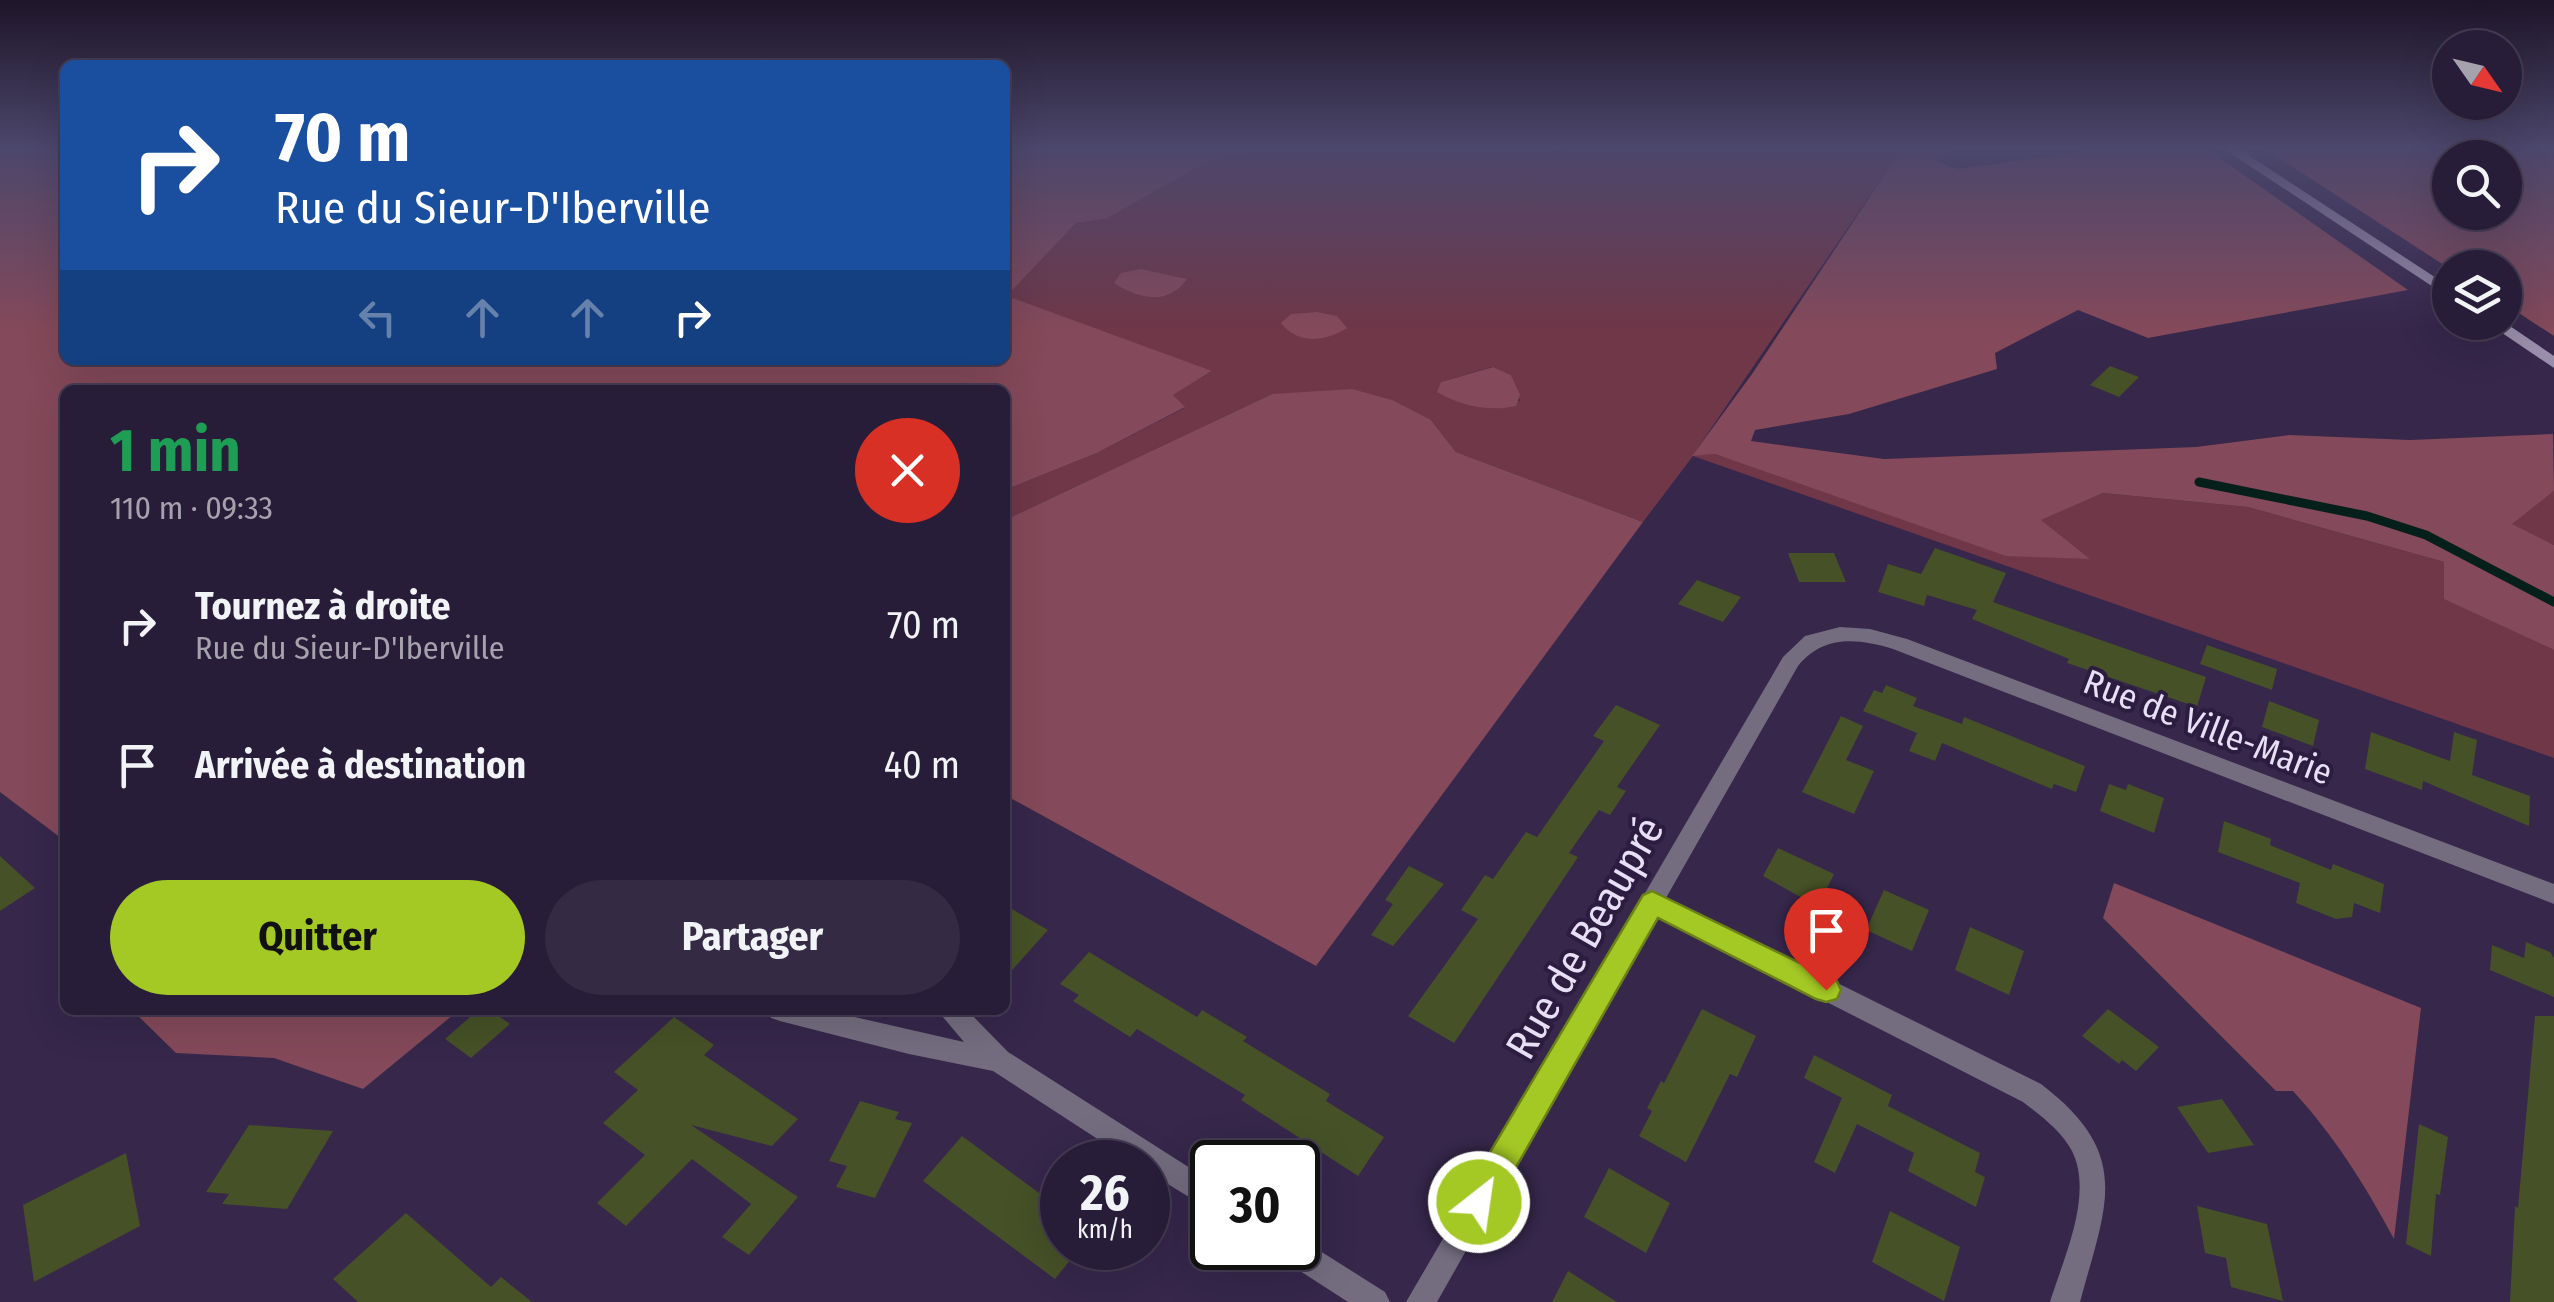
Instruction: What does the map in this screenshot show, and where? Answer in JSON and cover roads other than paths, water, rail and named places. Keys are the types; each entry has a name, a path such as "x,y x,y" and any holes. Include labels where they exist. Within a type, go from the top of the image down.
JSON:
{"street":[{"path":"2320,208 2432,282"},
{"path":"2520,340 2554,363"},
{"name":"Rue de Ville-Marie","path":"1836,634 1867,635 1900,644 2554,894"},
{"name":"Rue de Beaupré","path":"1421,1302 1796,652 1806,644 1836,634"},
{"path":"1652,902 2060,1110 2088,1148 2094,1188 2065,1302"},
{"path":"799,1015 909,1044 998,1060"},
{"path":"955,1015 998,1060 1190,1184"},
{"path":"1320,1267 1375,1302"}],"waterway":[{"path":"2199,482 2367,516 2426,535 2554,602"}]}
